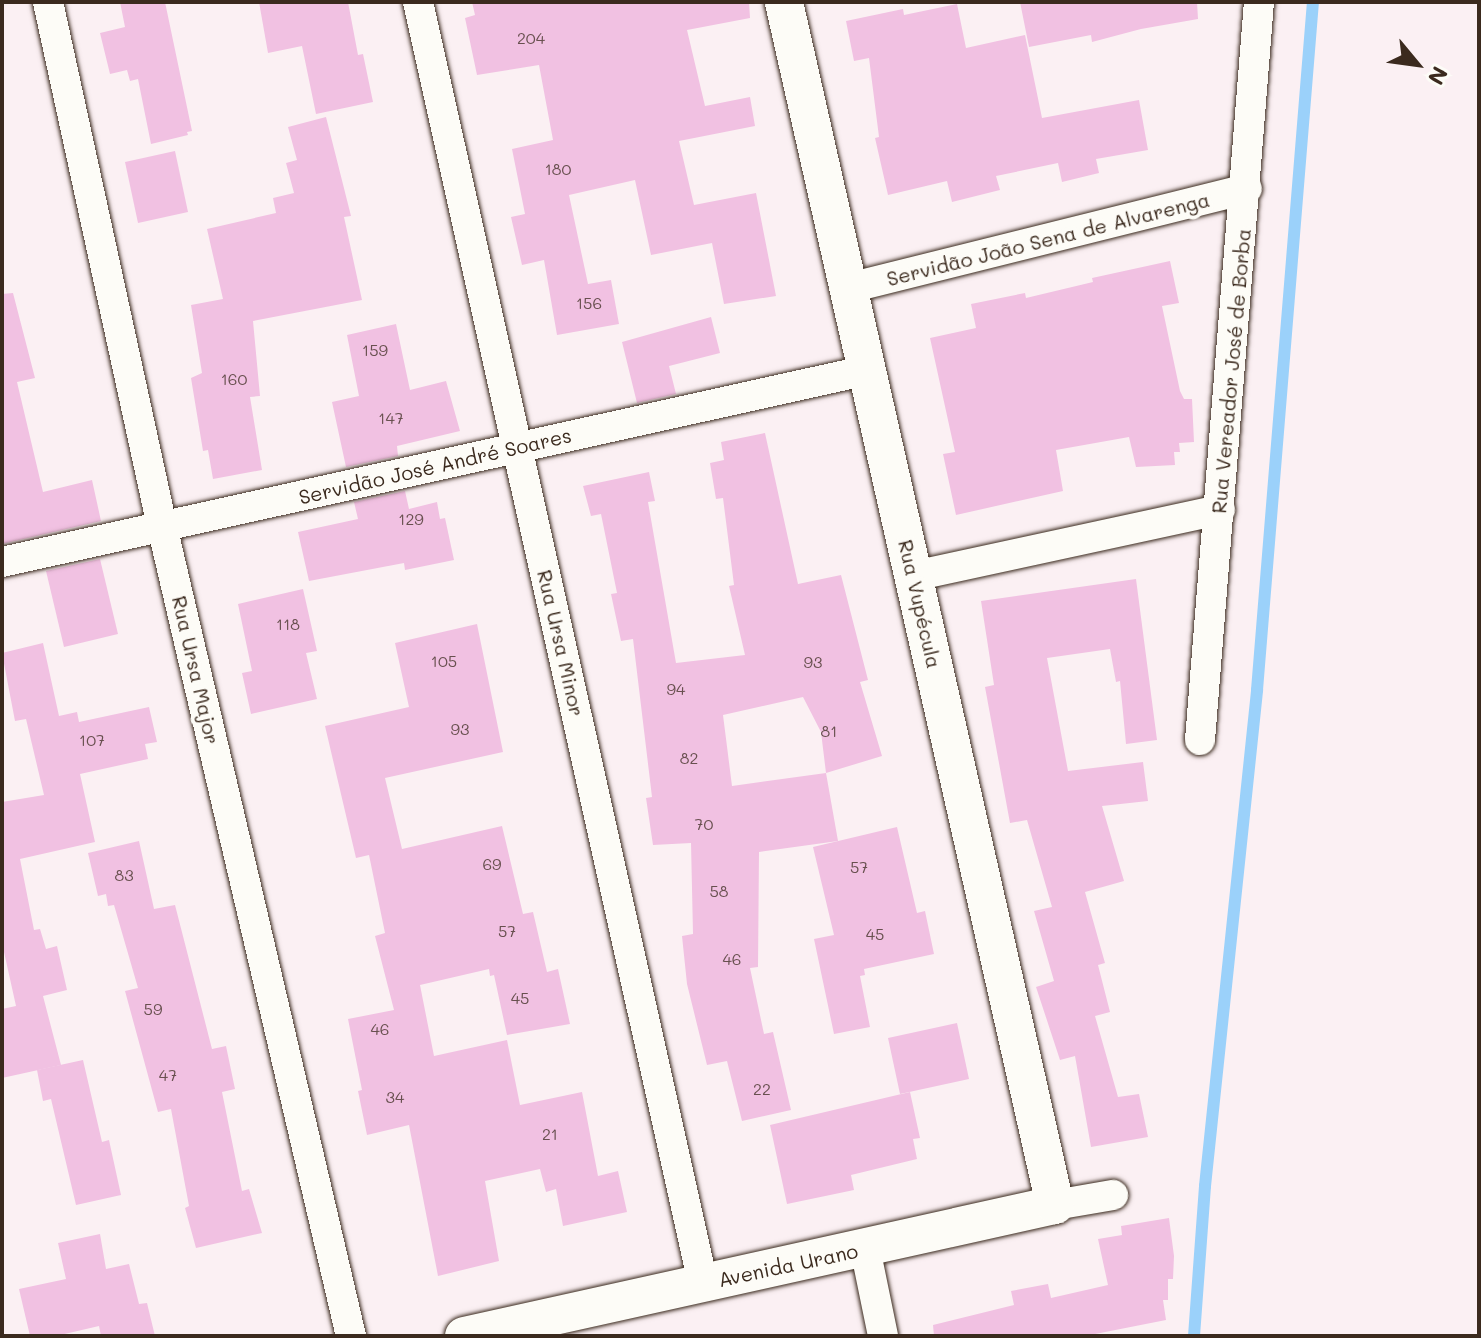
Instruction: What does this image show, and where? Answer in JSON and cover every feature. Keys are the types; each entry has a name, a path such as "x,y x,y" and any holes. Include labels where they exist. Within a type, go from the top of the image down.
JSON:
{"street":[{"name":"Rua Ursa Major","path":"48,2 162,526 351,1336"},
{"name":"Rua Ursa Minor","path":"418,2 703,1283"},
{"name":"Rua Vupécula","path":"784,2 1055,1205"},
{"name":"Rua Vereador José de Borba","path":"1200,740 1247,189 1259,2"},
{"name":"Servidão João Sena de Alvarenga","path":"849,288 1247,189"},
{"name":"Servidão José André Soares","path":"2,562 868,370"},
{"path":"914,576 1220,510"},
{"name":"Avenida Urano","path":"464,1336 1055,1205 1113,1195"},
{"path":"865,1248 883,1336"}],"building":[{"path":"120,2 165,2 192,131 187,132 188,135 151,144 138,79 130,81 127,70 110,74 100,33 125,27"},
{"path":"259,2 348,2 358,55 363,54 373,102 316,114 302,46 268,53"},
{"path":"472,2 749,2 750,18 687,30 705,106 750,97 755,126 679,141 694,205 756,193 776,296 724,304 712,243 651,255 635,180 569,195 588,284 611,280 619,324 557,335 544,260 522,265 511,217 525,214 512,149 553,140 539,65 477,75 465,18 475,15"},
{"path":"1020,2 1197,2 1198,19 1092,42 1091,35 1029,47"},
{"path":"957,4 966,48 1025,35 1042,118 1139,100 1148,150 1096,159 1099,173 1062,182 1058,163 996,176 1000,190 952,202 947,181 888,195 875,138 879,137 869,58 854,61 846,21 903,9 904,15"},
{"path":"326,117 351,216 344,217 362,300 253,321 260,396 250,397 262,470 213,479 208,450 203,451 191,378 202,373 191,305 223,299 207,229 276,213 273,198 294,193 286,163 297,160 288,127"},
{"path":"175,151 188,212 138,223 125,162"},
{"path":"1170,261 1179,303 1162,306 1180,391 1184,399 1192,399 1194,442 1179,443 1180,452 1174,452 1175,465 1136,467 1129,437 1056,450 1063,491 956,515 943,454 955,452 930,338 976,328 971,304 1025,293 1026,298 1093,282 1092,278"},
{"path":"13,293 35,378 17,382 43,492 92,480 101,521 2,544 2,294"},
{"path":"711,317 720,353 669,366 676,394 637,403 622,342"},
{"path":"396,324 410,390 446,381 460,431 397,446 398,456 346,467 332,402 359,396 347,335"},
{"path":"765,433 798,584 841,575 868,680 860,682 882,756 826,773 838,841 759,852 758,967 750,968 764,1034 773,1032 791,1110 742,1121 727,1061 707,1065 687,984 682,936 693,934 691,843 653,845 646,798 652,797 633,639 621,641 611,594 617,593 601,514 591,516 583,486 649,472 655,501 648,502 676,663 745,655 729,586 734,585 723,498 716,499 710,463 724,460 721,442","holes":["803,697 821,732 826,773 732,786 723,715"]},
{"path":"405,491 409,509 437,502 440,519 445,518 454,560 405,570 404,563 309,581 298,532 358,519 354,502"},
{"path":"100,559 118,634 64,647 46,571"},
{"path":"1136,579 1157,740 1126,744 1120,681 1116,682 1110,649 1047,658 1068,771 1143,762 1148,801 1102,806 1124,881 1085,892 1105,963 1098,965 1110,1012 1095,1016 1118,1097 1139,1094 1148,1137 1091,1147 1075,1056 1060,1060 1036,987 1054,981 1034,911 1052,907 1027,820 1010,823 985,687 994,685 981,601"},
{"path":"303,589 317,651 306,653 317,699 251,714 242,673 252,671 238,604"},
{"path":"477,624 503,752 385,778 402,849 502,826 523,914 533,912 547,972 558,969 570,1024 507,1035 494,975 490,976 489,969 420,985 434,1056 507,1040 520,1105 582,1092 598,1176 618,1171 627,1212 563,1226 556,1189 546,1192 540,1169 485,1181 499,1261 438,1276 409,1125 367,1135 348,1019 394,1010 375,936 385,933 369,855 356,858 325,726 409,707 395,643"},
{"path":"43,643 59,716 77,712 79,722 149,707 157,742 145,744 148,759 80,774 95,842 20,859 34,930 40,929 46,949 57,946 67,990 43,996 61,1065 2,1078 2,1009 16,1006 2,943 2,802 44,795 26,719 15,721 2,653"},
{"path":"897,827 917,913 925,911 934,954 864,969 865,975 860,976 870,1027 834,1034 814,939 834,935 813,847"},
{"path":"139,841 154,909 175,905 212,1049 226,1046 235,1089 222,1092 242,1191 249,1189 262,1233 196,1248 185,1208 189,1206 171,1109 158,1112 125,991 138,988 114,905 108,906 106,894 98,896 88,853"},
{"path":"957,1023 969,1079 900,1094 888,1038"},
{"path":"83,1060 102,1142 109,1140 121,1195 76,1205 51,1099 43,1101 37,1070"},
{"path":"910,1092 920,1138 913,1139 917,1159 851,1175 854,1190 787,1204 770,1125"},
{"path":"1169,1218 1174,1256 1173,1279 1168,1279 1168,1300 1163,1300 1166,1320 1085,1336 934,1336 933,1325 1014,1305 1011,1291 1048,1284 1051,1298 1108,1285 1098,1239 1122,1235 1121,1226"},
{"path":"100,1234 106,1269 129,1264 139,1304 147,1303 155,1336 101,1336 99,1326 56,1336 30,1336 19,1289 66,1279 58,1243"}],"waterway":[{"path":"1194,1336 1205,1186 1257,690 1313,2"}]}
